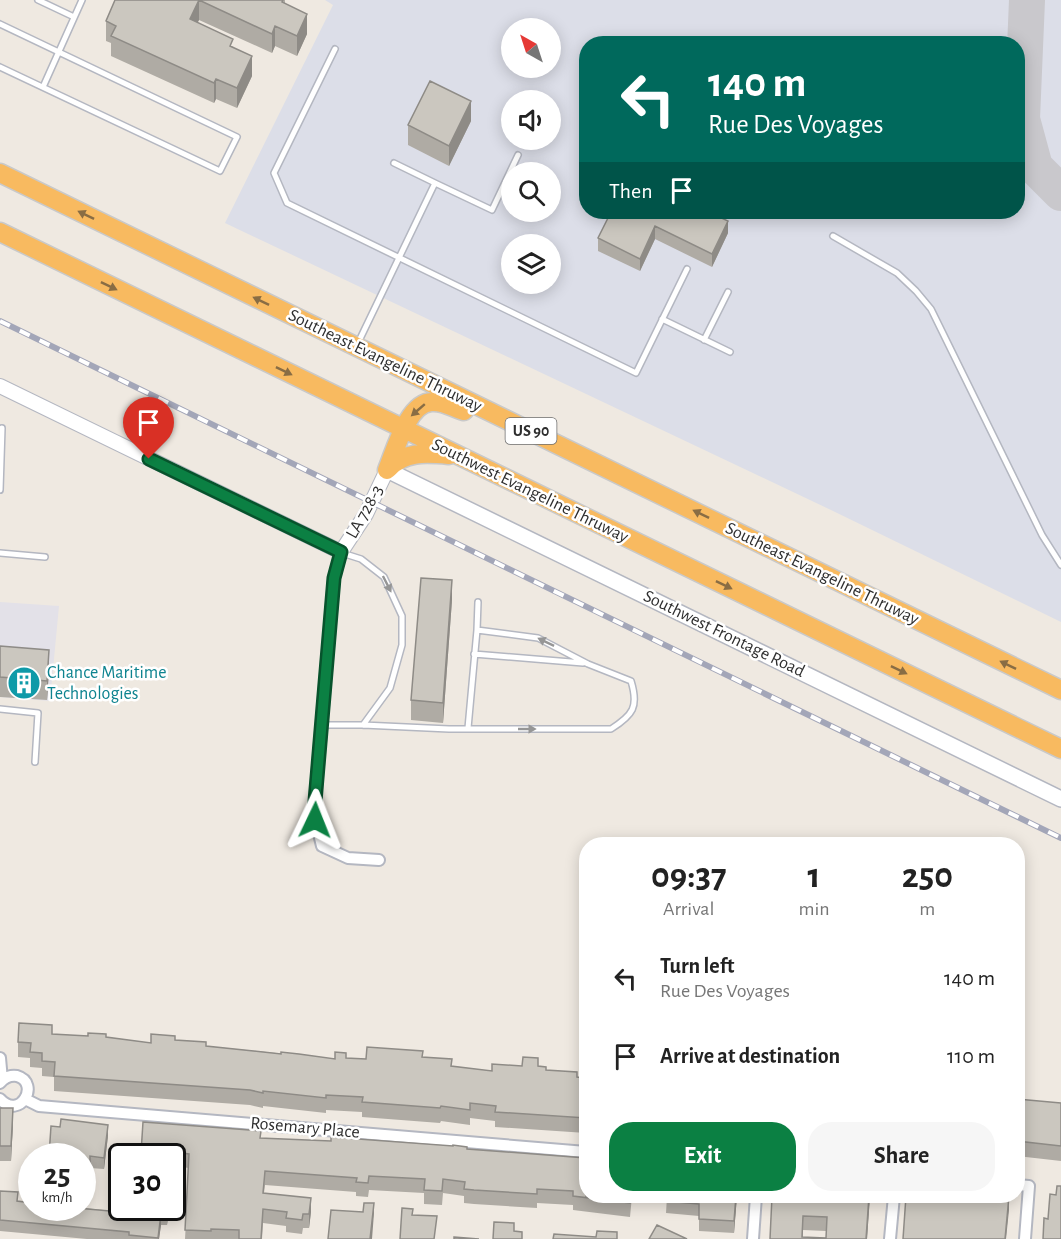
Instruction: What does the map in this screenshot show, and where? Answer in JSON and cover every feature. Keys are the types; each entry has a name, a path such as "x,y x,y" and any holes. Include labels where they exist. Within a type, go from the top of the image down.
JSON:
{"highway":[{"name":"Southeast Evangeline Thruway","path":"0,173 1061,690"},
{"path":"0,182 60,203"},
{"name":"Southwest Evangeline Thruway","path":"0,232 1061,749"},
{"path":"387,470 414,411 427,402 442,402 462,411 493,412"},
{"path":"387,470 394,462 408,456 430,453 457,456"}],"main road":[{"name":"Southwest Frontage Road","path":"387,470 1061,799"}],"street":[{"path":"0,386 341,552 334,578 314,813 322,846 348,858 379,860"},
{"name":"LA 728-3","path":"341,552 366,514 387,470"},
{"path":"0,1058 1,1082"},
{"path":"1,1082 10,1076 20,1077 26,1084 25,1099"},
{"name":"Rosemary Place","path":"0,1099 3,1103 13,1106 25,1099 39,1106 579,1151"},
{"path":"753,1239 756,1203"},
{"path":"890,1239 893,1203"},
{"path":"1024,1203 1025,1239"}],"lane":[{"path":"38,0 74,17"},
{"path":"43,87 82,0"},
{"path":"0,24 237,137 220,171 0,66"},
{"path":"335,49 274,173 287,203 636,373 687,269"},
{"path":"394,163 492,210 518,155"},
{"path":"356,347 435,183"},
{"path":"833,236 897,273 931,309 1042,534 1061,565"},
{"path":"704,340 728,292"},
{"path":"662,319 730,352"},
{"path":"0,490 3,428"},
{"path":"341,552 361,559 384,577 402,616 402,645 390,688 363,724"},
{"path":"0,553 45,557"},
{"path":"468,728 478,602"},
{"path":"322,725 611,729 624,721 633,710 636,694 631,681 588,664 538,638 477,630"},
{"path":"474,654 588,664"},
{"path":"0,709 38,713 35,762"}],"shaded area":[{"path":"325,0 1061,0 1061,622 831,510 225,223 333,5"},
{"path":"0,602 59,606 50,701 0,697"}],"building":[{"path":"115,0 199,0 190,19 233,39 230,46 252,56 237,88 216,79 214,83 111,36 116,26 106,21"},
{"path":"199,0 283,0 282,2 307,14 297,36 275,26 272,34"},
{"path":"430,81 471,101 449,146 408,125"},
{"path":"608,219 724,219 728,221 712,254 655,226 640,259 598,238"},
{"path":"421,578 452,580 443,703 411,700"},
{"path":"0,646 49,650 47,681 0,677"},
{"path":"19,1023 52,1025 52,1034 88,1036 88,1033 106,1034 106,1037 151,1043 151,1034 175,1036 175,1040 206,1042 206,1046 335,1059 335,1052 346,1053 346,1058 366,1059 367,1047 423,1051 422,1057 452,1059 451,1066 492,1071 492,1064 522,1066 523,1057 538,1058 538,1066 546,1067 546,1070 577,1072 579,1118 495,1112 496,1106 470,1103 470,1110 441,1106 440,1108 362,1102 363,1097 326,1095 326,1098 263,1091 263,1093 250,1090 54,1076 55,1062 42,1061 42,1053 30,1052 31,1043 18,1042"},
{"path":"1025,1100 1061,1103 1061,1146 1025,1142"},
{"path":"0,1108 13,1108 11,1146 0,1146"},
{"path":"61,1119 108,1125 104,1158 96,1157 96,1143 50,1143 51,1126 60,1127"},
{"path":"143,1122 261,1131 260,1138 331,1141 331,1137 453,1145 467,1147 467,1149 579,1157 579,1197 573,1196 573,1191 537,1189 537,1194 464,1189 465,1182 443,1179 442,1191 424,1190 425,1179 369,1176 368,1183 356,1182 357,1178 265,1171 263,1193 311,1198 309,1214 303,1214 302,1220 286,1218 287,1212 263,1209 261,1239 239,1239 239,1230 185,1230 189,1154 186,1154 186,1143 142,1143"},
{"path":"1057,1186 1061,1186 1061,1239 1043,1239 1044,1218 1048,1219 1050,1194 1056,1195"},
{"path":"0,1191 18,1192 18,1221 96,1221 96,1210 108,1211 108,1221 160,1221 158,1238 129,1235 129,1232 0,1220"},
{"path":"364,1203 374,1203 370,1239 328,1239 331,1210 363,1212"},
{"path":"688,1203 735,1203 734,1221 699,1219 699,1204"},
{"path":"772,1203 869,1203 866,1239 770,1239","holes":["803,1216 827,1217 826,1238 802,1237"]},
{"path":"906,1203 1008,1203 1005,1239 903,1239"},
{"path":"402,1208 413,1209 412,1215 437,1216 434,1239 400,1239"},
{"path":"494,1222 514,1223 514,1231 522,1232 522,1239 493,1239"},
{"path":"657,1225 687,1239 649,1239"},
{"path":"597,1231 617,1232 617,1239 553,1239 554,1234 596,1237"},
{"path":"454,1237 479,1239 454,1239"}],"taxiway":[{"path":"1025,48 1027,0"},
{"path":"1025,130 1035,167 1061,193"}],"railway":[{"path":"0,321 1061,838"}],"place":[{"name":"Chance Maritime Technologies","path":"24,683"}],"route":[{"path":"149,459 341,552 334,578 315,820"}]}
